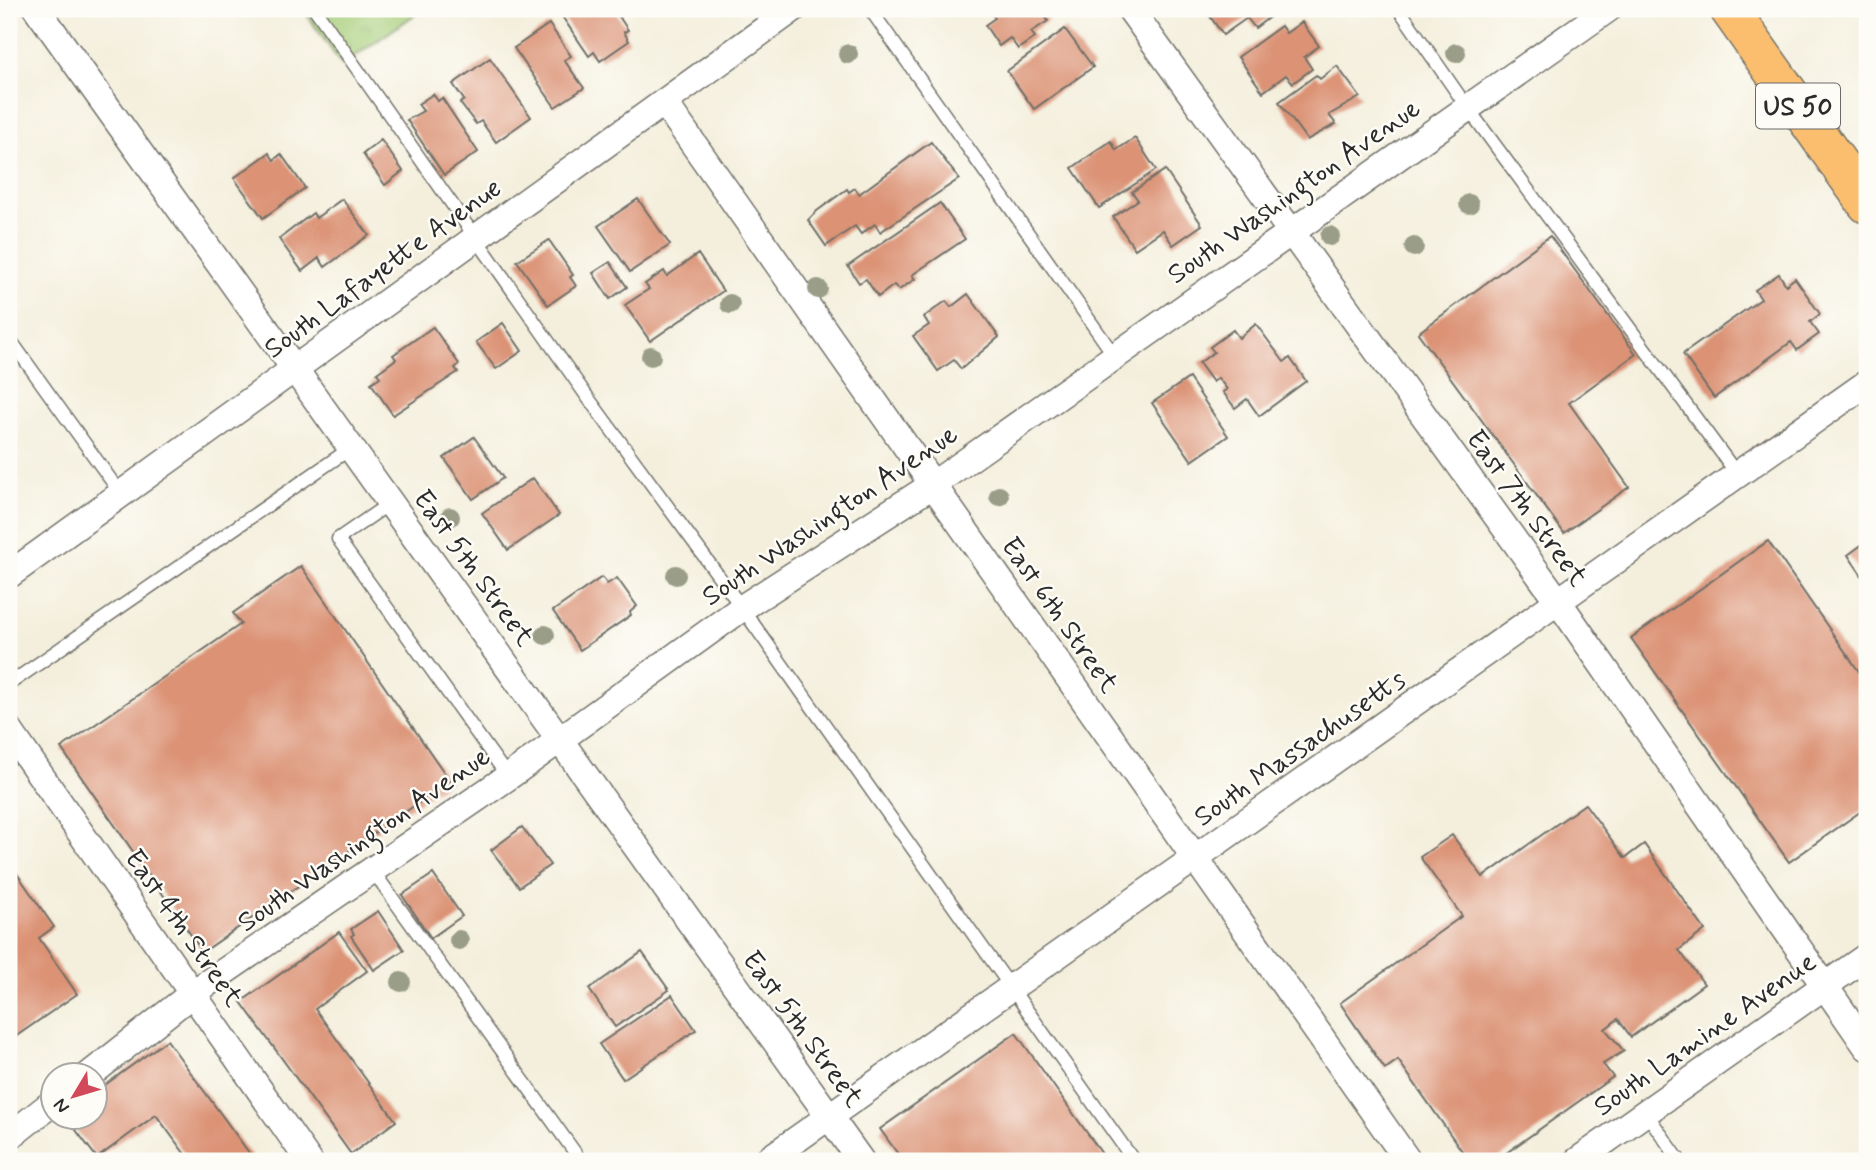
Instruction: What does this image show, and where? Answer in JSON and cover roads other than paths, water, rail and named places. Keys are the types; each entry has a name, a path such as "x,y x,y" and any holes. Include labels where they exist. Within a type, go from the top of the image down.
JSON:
{"highway":[{"name":"US 50","path":"1729,9 1867,204"}],"street":[{"name":"East 5th Street","path":"37,9 861,1161"},
{"name":"South Lafayette Avenue","path":"9,575 793,9"},
{"name":"East 7th Street","path":"1130,9 1558,601 1867,1047"},
{"name":"South Washington Avenue","path":"106,1062 193,993 508,777 742,608 932,486 1289,231 1608,9"},
{"name":"East 6th Street","path":"664,102 1408,1161"},
{"name":"South Massachusetts","path":"766,1161 1867,383"},
{"name":"East 4th Street","path":"9,730 309,1161"},
{"name":"South Lamine Avenue","path":"1577,1161 1867,956"},
{"path":"10,1133 38,1113"}],"lane":[{"path":"315,9 475,239 742,608 1134,1161"},
{"path":"870,9 1114,355"},
{"path":"1399,9 1467,107 1737,474"},
{"path":"9,338 121,494"},
{"path":"9,684 351,448"},
{"path":"390,502 338,540 508,777"},
{"path":"373,871 581,1161"},
{"path":"1646,1113 1680,1161"}]}
